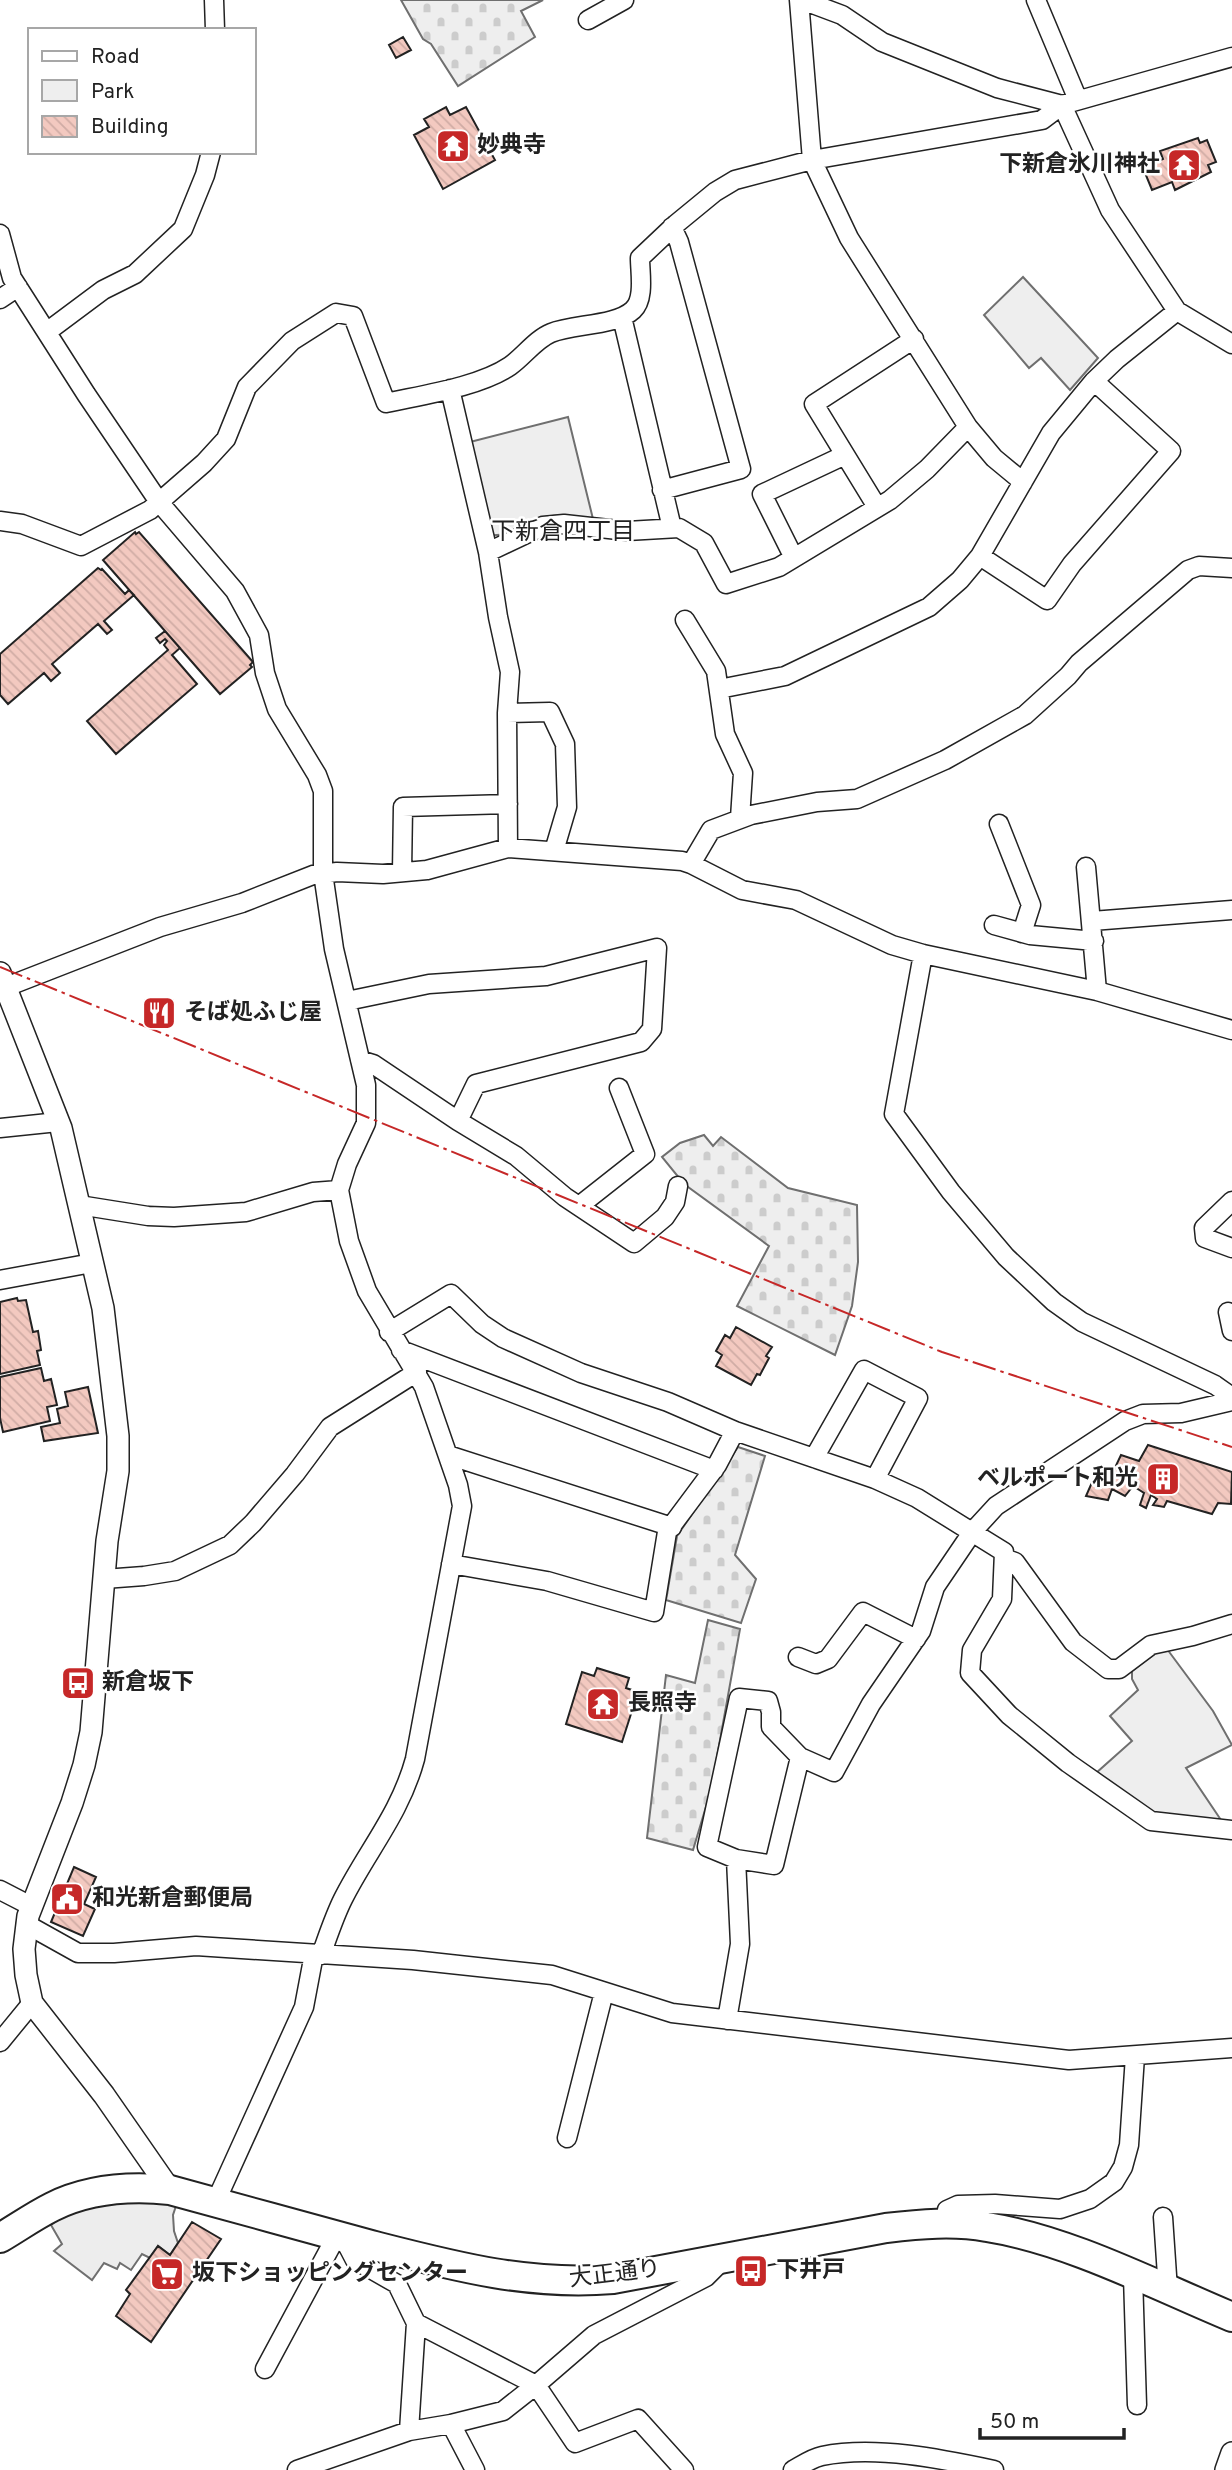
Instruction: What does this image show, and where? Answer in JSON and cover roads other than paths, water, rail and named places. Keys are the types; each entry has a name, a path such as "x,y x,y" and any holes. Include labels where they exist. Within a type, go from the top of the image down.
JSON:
{"main road":[{"name":"大正通り","path":"0,2238 54,2206 88,2194 146,2187 216,2201 469,2270 549,2281 578,2282 613,2279 886,2228 945,2224 985,2226 1073,2250 1232,2317"}],"street":[{"path":"214,0 215,28"},
{"path":"588,20 625,0"},
{"path":"1023,482 994,458 968,427 849,238 812,160 800,0 842,15 882,42 997,88 1070,103"},
{"path":"1036,0 1070,103 1110,209 1177,311 1232,344"},
{"path":"0,521 22,524 81,546 150,510 204,463 226,439 247,387 292,341 336,313 353,316 386,403 482,379 508,368 549,333 622,317 634,309 639,300 640,258 672,227 715,192 735,180 812,160 1042,120 1070,103 1232,57"},
{"path":"48,331 103,290 135,274 183,229 210,154"},
{"path":"662,490 741,469 679,242 672,227"},
{"path":"0,234 12,278 86,394 159,502 235,591 259,635 265,673 277,709 317,775 323,791 323,873 334,949 366,1085 366,1123 347,1164 339,1190 349,1241 367,1292 389,1332 417,1372 458,1485 461,1506 409,1780 381,1837 343,1898 318,1954 304,2007 216,2201"},
{"path":"0,299 18,287"},
{"path":"719,689 785,676 929,607 960,580 980,555 1051,433 1116,359 1177,311"},
{"path":"622,317 672,528"},
{"path":"877,508 814,404 914,339"},
{"path":"980,555 1046,600 1072,564 1171,452 1094,382"},
{"path":"450,388 488,552 510,672 506,713 508,848"},
{"path":"488,552 544,526 564,524 627,531 679,528 704,543 726,584 779,567 877,508 928,469 968,427"},
{"path":"794,558 762,494 845,455"},
{"path":"691,864 711,830 740,818 817,802 857,799 945,761 1025,715 1069,676 1079,663 1188,570 1199,566 1232,568"},
{"path":"685,620 716,671 725,733 743,773 740,818"},
{"path":"506,713 550,712 565,744 567,807 554,851"},
{"path":"402,872 403,807 508,804"},
{"path":"999,824 1031,905 1022,933"},
{"path":"170,2190 104,2095 32,2003 26,1975 24,1949 29,1915 72,1802 91,1732 107,1541 118,1471 118,1436 103,1308 58,1122 4,988 160,927 242,903 313,875 427,870 508,848 691,864 742,890 796,900 892,945 1097,991 1232,1030"},
{"path":"1086,867 1097,991"},
{"path":"1092,921 1232,910"},
{"path":"994,925 1022,933 1094,941"},
{"path":"346,1001 429,984 546,976 657,948 652,1029 641,1042 476,1084 457,1121"},
{"path":"923,954 894,1114 959,1201 1006,1256 1054,1302 1082,1322 1215,1385 1232,1399"},
{"path":"360,1060 373,1064 457,1121 516,1156 579,1206 634,1243 664,1217 675,1202 678,1186"},
{"path":"579,1206 645,1154 619,1088"},
{"path":"0,1128 58,1122"},
{"path":"79,1205 148,1216 174,1217 246,1212 313,1192 339,1190"},
{"path":"1232,1201 1204,1228 1205,1238 1232,1248"},
{"path":"0,1280 92,1263"},
{"path":"389,1332 451,1294 482,1324 503,1338 582,1373 668,1402 736,1431 876,1479 917,1498 1004,1552 1002,1599 972,1650 970,1673 1009,1716 1068,1763 1151,1821 1232,1830"},
{"path":"1228,1312 1232,1331"},
{"path":"401,1350 713,1470"},
{"path":"814,1458 863,1370 918,1398 876,1479"},
{"path":"104,1579 175,1571 230,1545 253,1523 295,1474 330,1427 417,1372"},
{"path":"800,1756 774,1865 736,1859 707,1847 739,1698 768,1701 771,1727 800,1756 834,1772 871,1704 922,1631 935,1587 972,1531 996,1506 1125,1421 1143,1414 1181,1413 1232,1399"},
{"path":"451,1564 547,1581 654,1612 667,1532 713,1470 736,1431"},
{"path":"448,1455 671,1527"},
{"path":"1004,1558 1014,1562 1073,1642 1108,1669 1119,1669 1150,1645 1232,1624"},
{"path":"798,1657 816,1664 828,1659 863,1612 916,1639"},
{"path":"727,2020 740,1944 736,1859"},
{"path":"0,1890 78,1953 114,1953 196,1946 413,1960 552,1975 672,2013 1069,2060 1232,2048"},
{"path":"567,2138 604,1992"},
{"path":"0,2042 32,2003"},
{"path":"945,2224 947,2210 958,2205 995,2204 1060,2209 1090,2199 1114,2182 1123,2167 1129,2145 1135,2056"},
{"path":"1163,2217 1168,2290"},
{"path":"265,2369 340,2236 355,2259 397,2284 416,2323 409,2431"},
{"path":"296,2470 409,2431 503,2411 537,2385 594,2334 706,2277 726,2258"},
{"path":"1133,2276 1137,2405"},
{"path":"416,2323 537,2385 575,2443 638,2419 684,2470"},
{"path":"451,2424 475,2470"},
{"path":"793,2470 820,2456 850,2453 929,2456 994,2470"},
{"path":"1226,2470 1232,2453"}],"place":[{"name":"妙典寺","path":"453,146"},
{"name":"下新倉氷川神社","path":"1184,165"},
{"name":"そば処ふじ屋","path":"159,1013"},
{"name":"ベルポート和光","path":"1163,1479"},
{"name":"新倉坂下","path":"78,1683"},
{"name":"長照寺","path":"603,1704"},
{"name":"和光新倉郵便局","path":"67,1899"},
{"name":"下井戸","path":"751,2271"},
{"name":"坂下ショッピングセンター","path":"167,2274"}],"district":[{"name":"下新倉四丁目","path":"563,533"}]}
